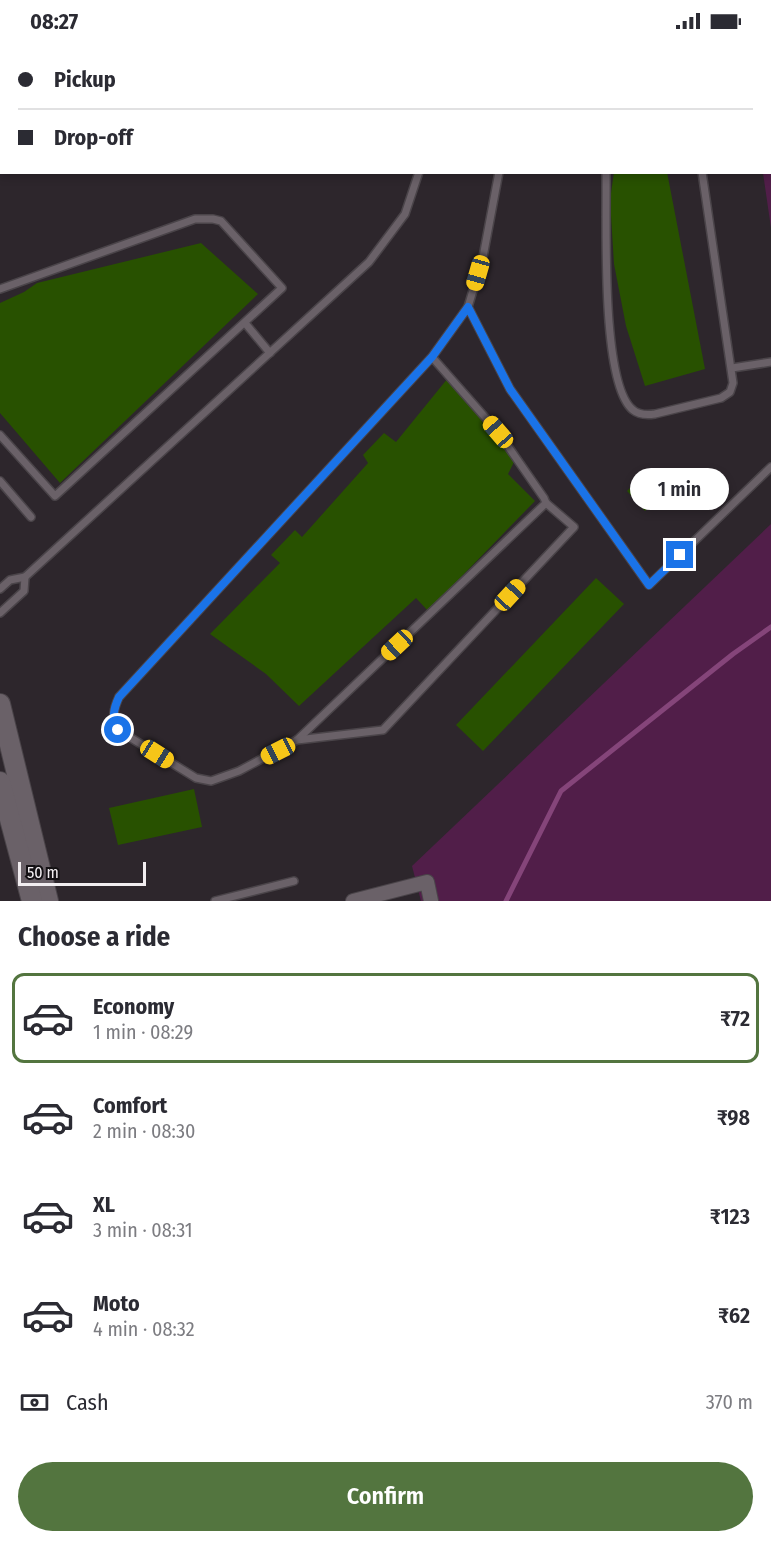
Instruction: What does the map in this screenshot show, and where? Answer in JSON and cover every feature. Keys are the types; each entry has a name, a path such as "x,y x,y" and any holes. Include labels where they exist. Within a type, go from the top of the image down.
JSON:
{"main road":[{"path":"0,704 48,901"},
{"path":"0,782 32,901"}],"street":[{"path":"353,901 427,882 431,901"}],"lane":[{"path":"0,589 10,580 25,577 369,262 405,214 418,174"},
{"path":"499,174 483,257 468,307 432,357 119,697 114,708 113,719 118,730 196,778 212,781 238,771 297,740 546,503"},
{"path":"606,174 609,322 612,352 619,388 634,411 645,415 721,398 730,392 733,383 702,174"},
{"path":"0,289 195,219 221,221 282,286 281,290 55,496 0,435"},
{"path":"468,307 510,389 649,585 771,467"},
{"path":"245,323 270,352"},
{"path":"297,740 383,730 574,527 546,503 498,432 432,357"},
{"path":"732,368 771,363"},
{"path":"0,482 32,517"},
{"path":"0,614 24,591 25,577"},
{"path":"215,901 294,881"}],"shaded area":[{"path":"763,174 771,174 771,228"},
{"path":"771,524 771,901 421,901 412,866"}],"building":[{"path":"614,174 667,174 705,369 645,386 626,326 614,264 610,200"},
{"path":"201,243 258,294 60,483 0,413 0,303 37,283"},
{"path":"448,378 501,444 516,458 508,474 535,501 428,611 416,598 299,706 266,674 210,634 280,563 271,555 295,530 302,537 368,463 363,455 384,433 396,442"},
{"path":"637,481 655,501 645,511 627,491"},
{"path":"596,578 624,604 483,751 456,725"},
{"path":"194,789 202,827 118,845 109,808"}],"waterway":[{"path":"506,901 561,791 733,654 771,627"}],"route":[{"path":"118,730 113,719 114,708 119,697 432,357 468,307 510,389 573,474 649,585 680,555"}]}
